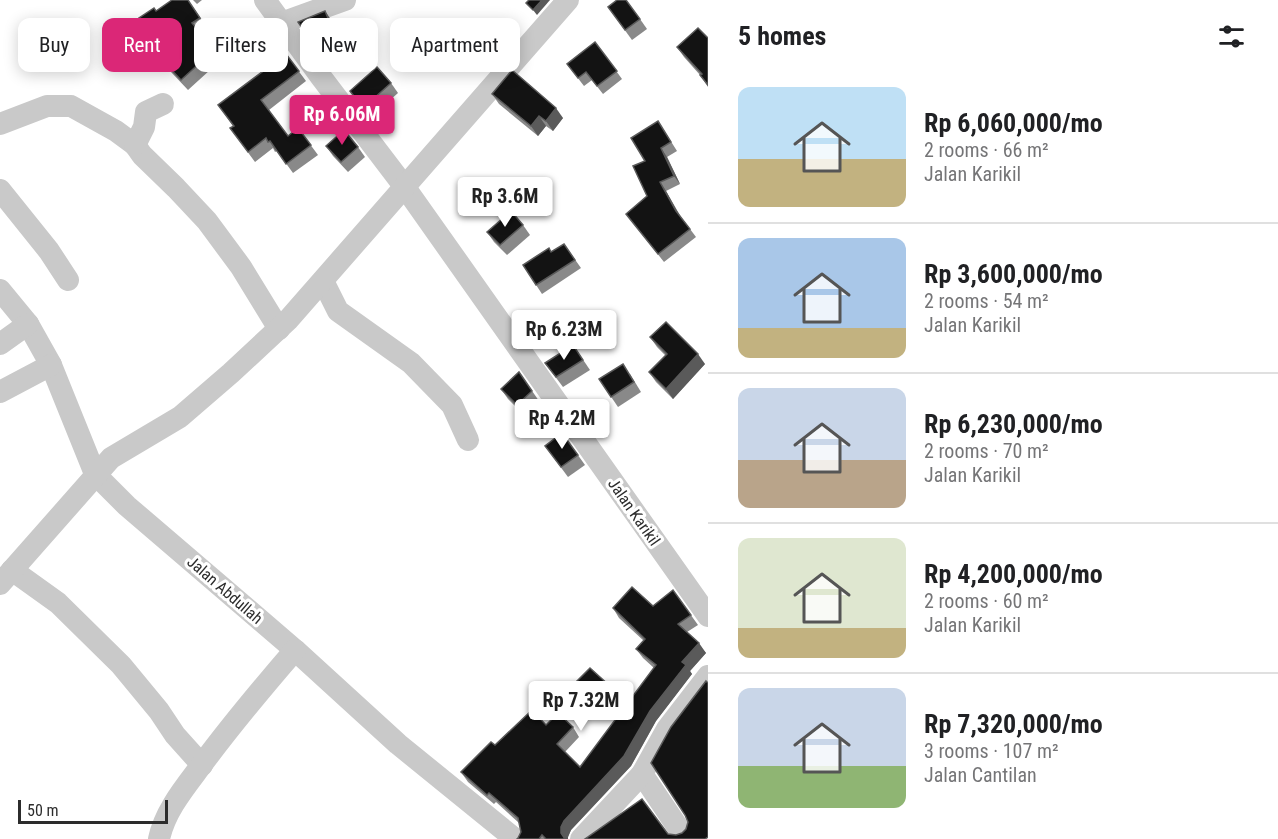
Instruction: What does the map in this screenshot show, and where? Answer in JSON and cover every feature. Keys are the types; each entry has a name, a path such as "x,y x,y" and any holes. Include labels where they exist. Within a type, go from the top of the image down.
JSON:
{"street":[{"name":"Jalan Karikil","path":"265,0 278,18"},
{"path":"288,20 345,0"},
{"path":"202,765 175,735 159,711 121,666 58,603 6,577 111,458 180,417 279,329 568,0"},
{"name":"Jalan Karikil","path":"288,32 404,186 708,616"},
{"path":"135,145 144,127 146,112 163,104"},
{"path":"0,124 47,106 71,106 116,131 135,145 207,221 241,267 279,329"},
{"path":"0,190 49,251 68,280"},
{"path":"323,281 338,311 411,363 452,405 468,440"},
{"name":"Jalan Abdullah","path":"0,290 28,324 51,365 95,474 127,506 295,650 398,744 515,839"},
{"path":"0,344 28,324"},
{"path":"0,392 51,365"},
{"path":"159,839 172,806 228,729 295,650"},
{"path":"581,839 642,774 667,729 708,676"},
{"path":"642,774 681,832"}],"building":[{"path":"172,0 188,0 200,18 194,18 192,23 194,25 194,68 181,80 173,72 182,72 182,18 139,18 154,8 156,11"},
{"path":"529,0 542,0 533,10 526,3"},
{"path":"617,0 626,0 640,19 625,30 608,7"},
{"path":"325,11 328,18 308,18"},
{"path":"698,28 708,38 708,85 700,75 702,74 677,47"},
{"path":"595,42 617,71 597,86 586,72 578,78 567,64"},
{"path":"288,57 299,71 261,100 288,136 298,128 311,145 286,164 266,138 248,152 230,128 234,126 218,105 262,72 288,72"},
{"path":"378,68 391,83 363,108 350,91 371,72 378,72"},
{"path":"510,72 514,72 556,108 546,121 539,116 531,126 492,94"},
{"path":"658,121 671,142 661,148 674,176 660,182 676,211 690,229 658,254 626,214 647,196 633,166 645,161 631,138"},
{"path":"344,130 358,147 341,162 326,146"},
{"path":"511,211 523,225 500,245 487,232"},
{"path":"564,244 575,260 536,285 523,265 549,248 551,252"},
{"path":"666,322 698,354 666,389 649,372 667,354 650,337"},
{"path":"573,345 583,360 556,377 545,363"},
{"path":"623,364 634,382 611,397 599,379"},
{"path":"519,372 532,391 517,405 501,389"},
{"path":"562,433 578,455 561,467 545,446"},
{"path":"632,587 653,606 673,590 691,615 678,624 699,643 682,662 686,665 650,711 624,756 564,821 561,833 565,839 546,839 542,835 539,839 517,839 521,832 518,818 461,772 491,742 495,745 532,710 546,725 558,713 573,727 557,744 580,767 656,665 636,649 645,639 613,608"},
{"path":"590,668 611,687 595,703 575,683"},
{"path":"706,681 708,683 708,837 705,839 585,839 642,799 668,834 676,835 686,829 688,822 685,815 651,763 671,727"}]}
